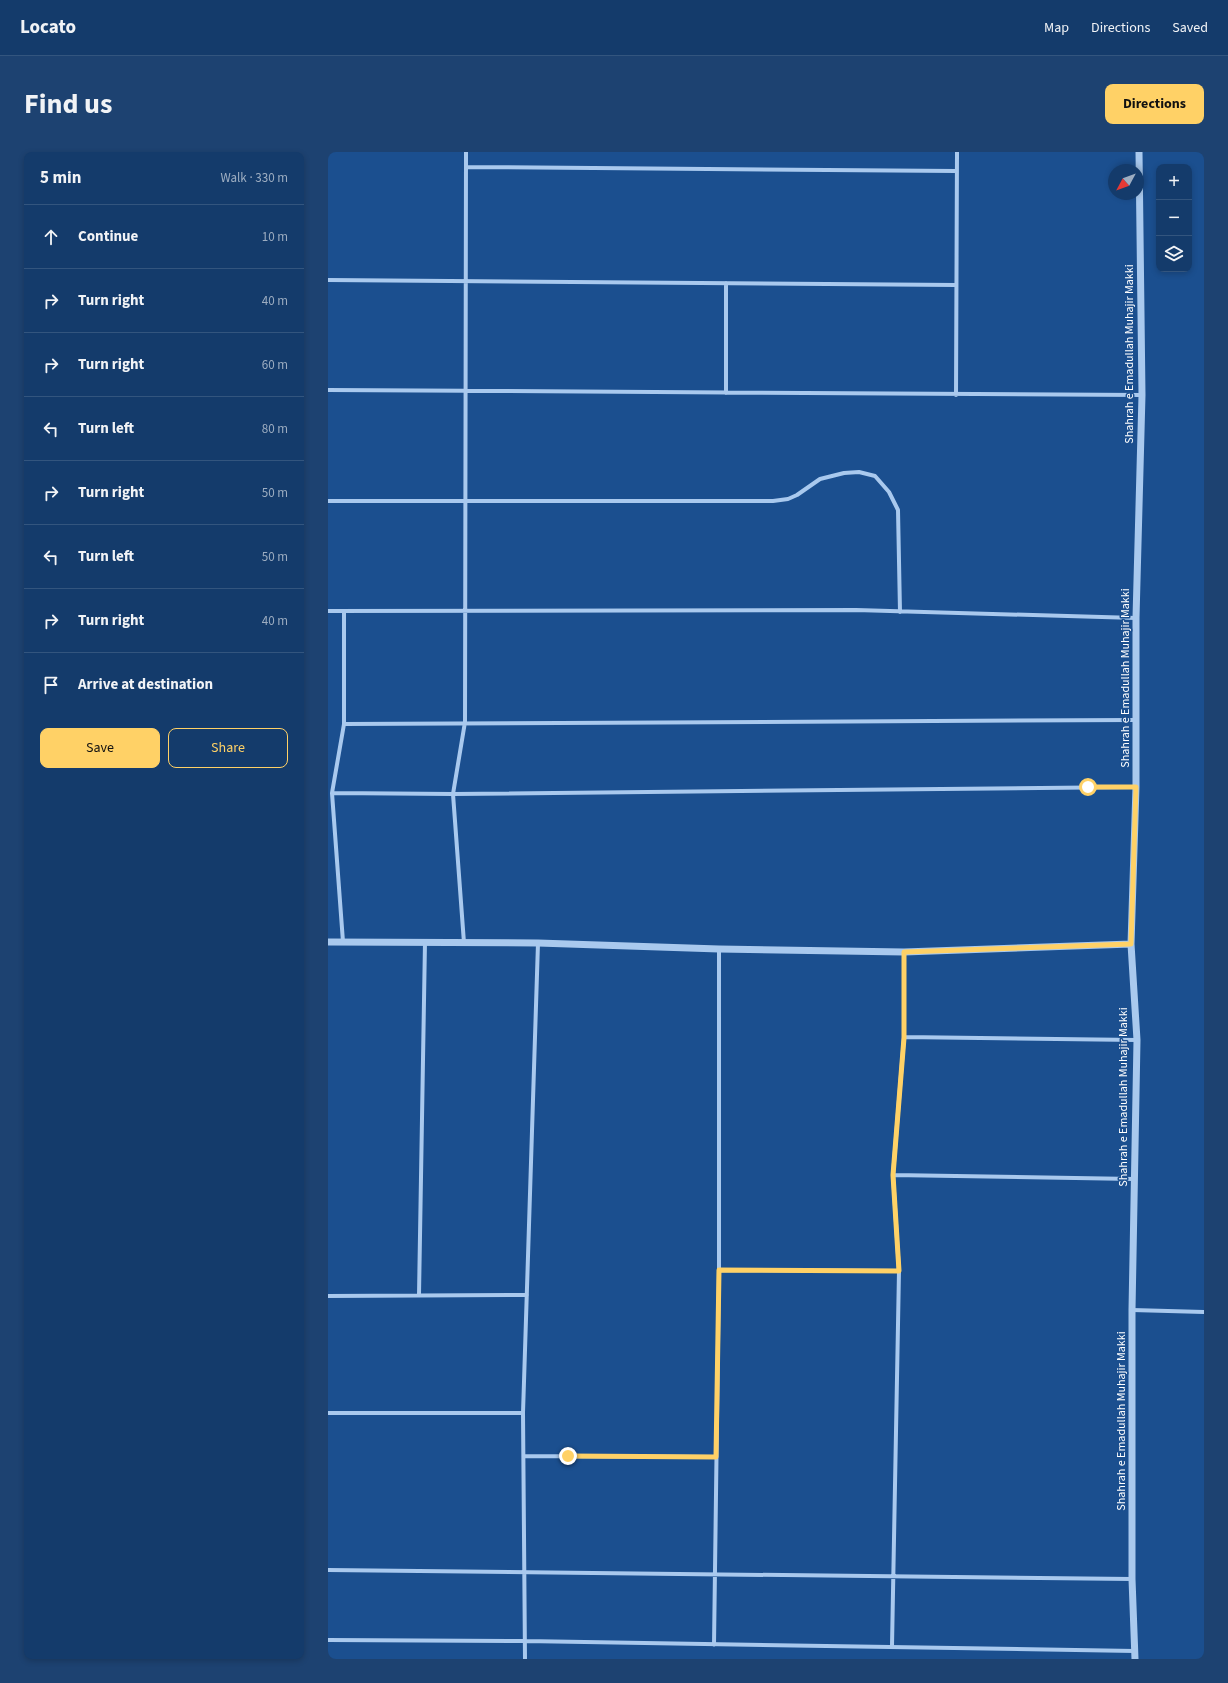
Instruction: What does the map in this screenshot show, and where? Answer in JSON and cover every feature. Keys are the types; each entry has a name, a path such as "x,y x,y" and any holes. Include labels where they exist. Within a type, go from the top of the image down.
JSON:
{"street":[{"path":"464,943 453,794 465,722 466,152"},
{"path":"956,152 956,395"},
{"name":"Shahrah e Emadullah Muhajir Makki","path":"1135,1659 1132,1579 1132,1310 1137,1040 1131,944 1136,787 1136,618 1142,395 1139,152"},
{"path":"466,167 956,171"},
{"path":"328,280 956,285"},
{"path":"726,283 726,393"},
{"path":"328,390 1142,395"},
{"path":"328,501 774,502 788,499 797,495 820,479 844,473 859,472 875,476 889,492 898,510 900,612"},
{"path":"328,610 465,612 856,610 1136,618"},
{"path":"343,942 332,793 344,724 344,611"},
{"path":"344,724 465,722 1135,720"},
{"path":"332,793 453,794 1136,787"},
{"path":"328,942 538,943 719,949 904,952 1131,944"},
{"path":"419,1295 425,942"},
{"path":"525,1659 523,1413 538,943"},
{"path":"714,1645 719,1270 719,949"},
{"path":"892,1646 899,1271 893,1175 904,1038 904,952"},
{"path":"904,1038 1137,1040"},
{"path":"893,1175 1134,1179"},
{"path":"719,1270 899,1271"},
{"path":"328,1296 527,1295"},
{"path":"1132,1310 1204,1312"},
{"path":"328,1413 523,1413"},
{"path":"524,1456 716,1457"},
{"path":"328,1570 1132,1579"},
{"path":"328,1640 892,1646 1135,1651"}],"route":[{"path":"568,1456 716,1457 719,1270 899,1271 893,1175 904,1038 904,952 1131,944 1136,787 1088,787"}]}
